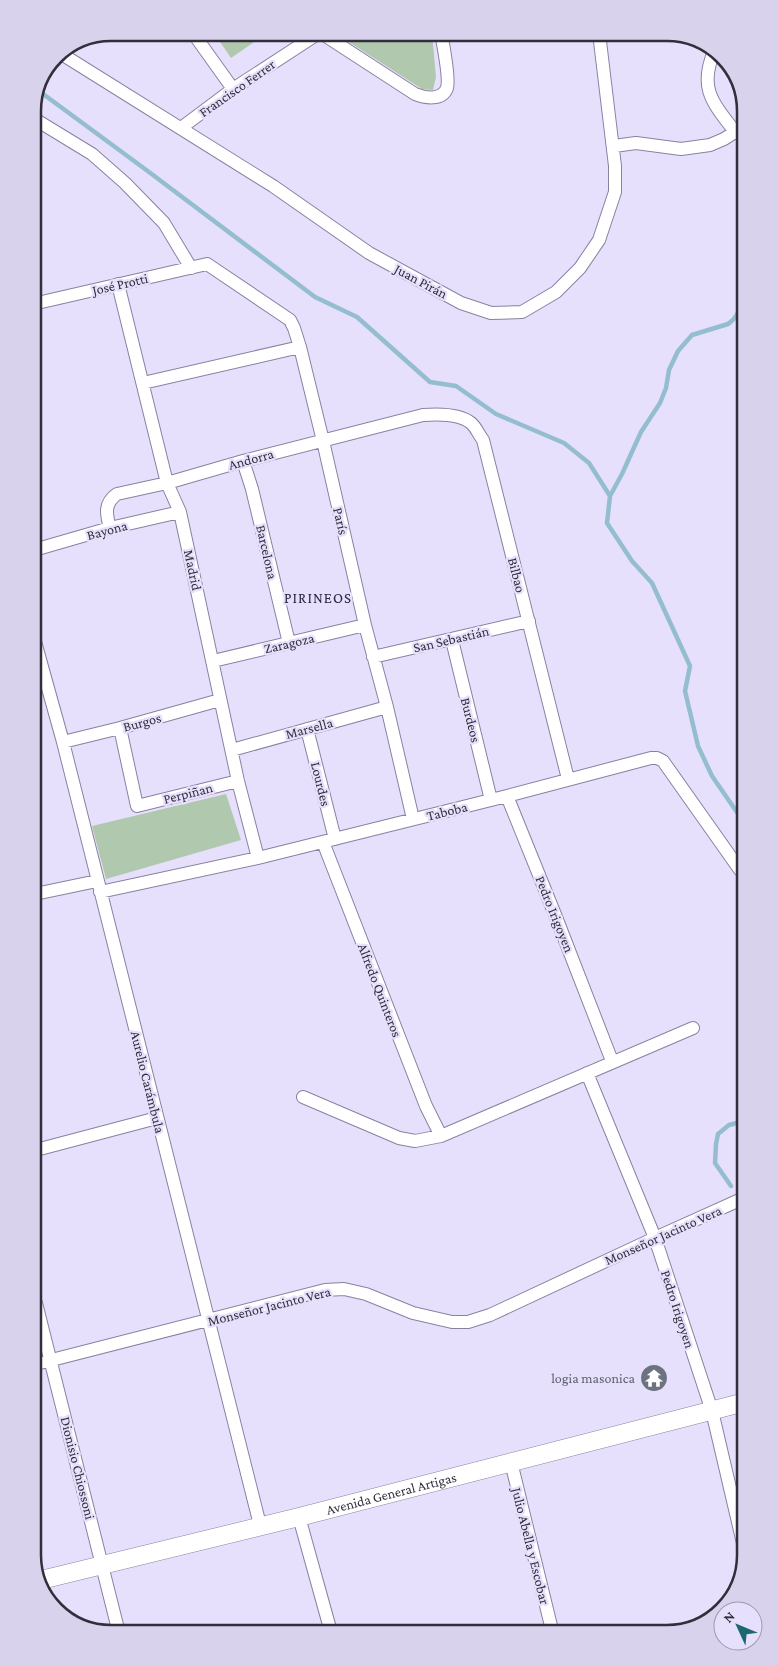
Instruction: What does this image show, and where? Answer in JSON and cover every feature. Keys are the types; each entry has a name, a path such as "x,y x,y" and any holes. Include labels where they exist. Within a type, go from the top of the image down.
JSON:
{"main road":[{"name":"Avenida General Artigas","path":"45,1579 299,1517 737,1404"}],"street":[{"path":"199,41 233,89"},
{"name":"Francisco Ferrer","path":"180,128 233,89 308,41"},
{"path":"333,41 423,98 431,98 442,94 446,88 448,80 442,41"},
{"name":"Juan Pirán","path":"67,57 274,186 369,253 461,303 491,313 522,312 556,292 580,268 599,240 615,192 616,166 600,41"},
{"path":"712,58 708,66 709,94 722,116 737,129"},
{"path":"41,123 92,154 125,182 164,223 191,268"},
{"path":"614,146 636,143 681,149 710,145 737,131"},
{"name":"José Protti","path":"41,302 207,264"},
{"name":"París","path":"207,264 290,320 294,328 323,441 365,625 387,707 413,820"},
{"name":"Madrid","path":"118,284 167,482 180,512 238,781 258,858"},
{"path":"143,383 300,347"},
{"name":"Bilbao","path":"422,415 439,414 454,416 470,422 483,440 568,779"},
{"name":"Andorra","path":"110,528 107,515 110,498 117,494 422,415"},
{"name":"Barcelona","path":"243,461 252,489 289,643"},
{"name":"Bayona","path":"41,548 110,528 180,512"},
{"name":"San Sebastián","path":"373,657 529,621"},
{"name":"Zaragoza","path":"213,661 365,625"},
{"name":"Burdeos","path":"452,640 491,800"},
{"name":"Aurelio Carámbula","path":"41,663 63,742 157,1118 210,1320 260,1526"},
{"name":"Burgos","path":"63,742 220,700"},
{"name":"Marsella","path":"232,750 387,707"},
{"name":"Perpiñan","path":"120,728 137,806 238,781"},
{"name":"Lourdes","path":"307,729 329,841"},
{"name":"Taboba","path":"41,893 99,886 258,858 651,758 663,761 737,866"},
{"name":"Pedro Irigoyen","path":"506,796 612,1061"},
{"name":"Alfredo Quinteros","path":"329,841 426,1106 441,1136"},
{"path":"303,1096 399,1138 415,1140 441,1136 612,1061 693,1028"},
{"name":"Pedro Irigoyen","path":"587,1073 655,1238 712,1411 737,1515"},
{"path":"41,1149 157,1118"},
{"name":"Monseñor Jacinto Vera","path":"41,1363 325,1290 344,1289 366,1294 413,1313 452,1322 468,1322 490,1315 737,1201"},
{"name":"Dionisio Chiossoni","path":"41,1323 118,1625"},
{"name":"Julio Abella y Escobar","path":"511,1462 551,1625"},
{"path":"299,1517 329,1625"}],"green space":[{"path":"219,41 255,41 231,58"},
{"path":"347,41 433,41 436,77 433,90 422,89"},
{"path":"226,794 241,840 106,879 92,826"}],"waterway":[{"path":"44,94 315,297 357,317 430,382 456,386 496,414 564,443 589,463 610,496 607,523 632,561 652,583 690,666 685,691 698,746 712,776 737,812"},
{"path":"610,496 641,432 660,403 666,388 669,370 678,351 692,335 728,324 737,314"},
{"path":"731,1186 715,1163 716,1144 718,1134 729,1125 737,1123"}],"place":[{"name":"logia masonica","path":"654,1378"}],"district":[{"name":"PIRINEOS","path":"318,598"}]}
